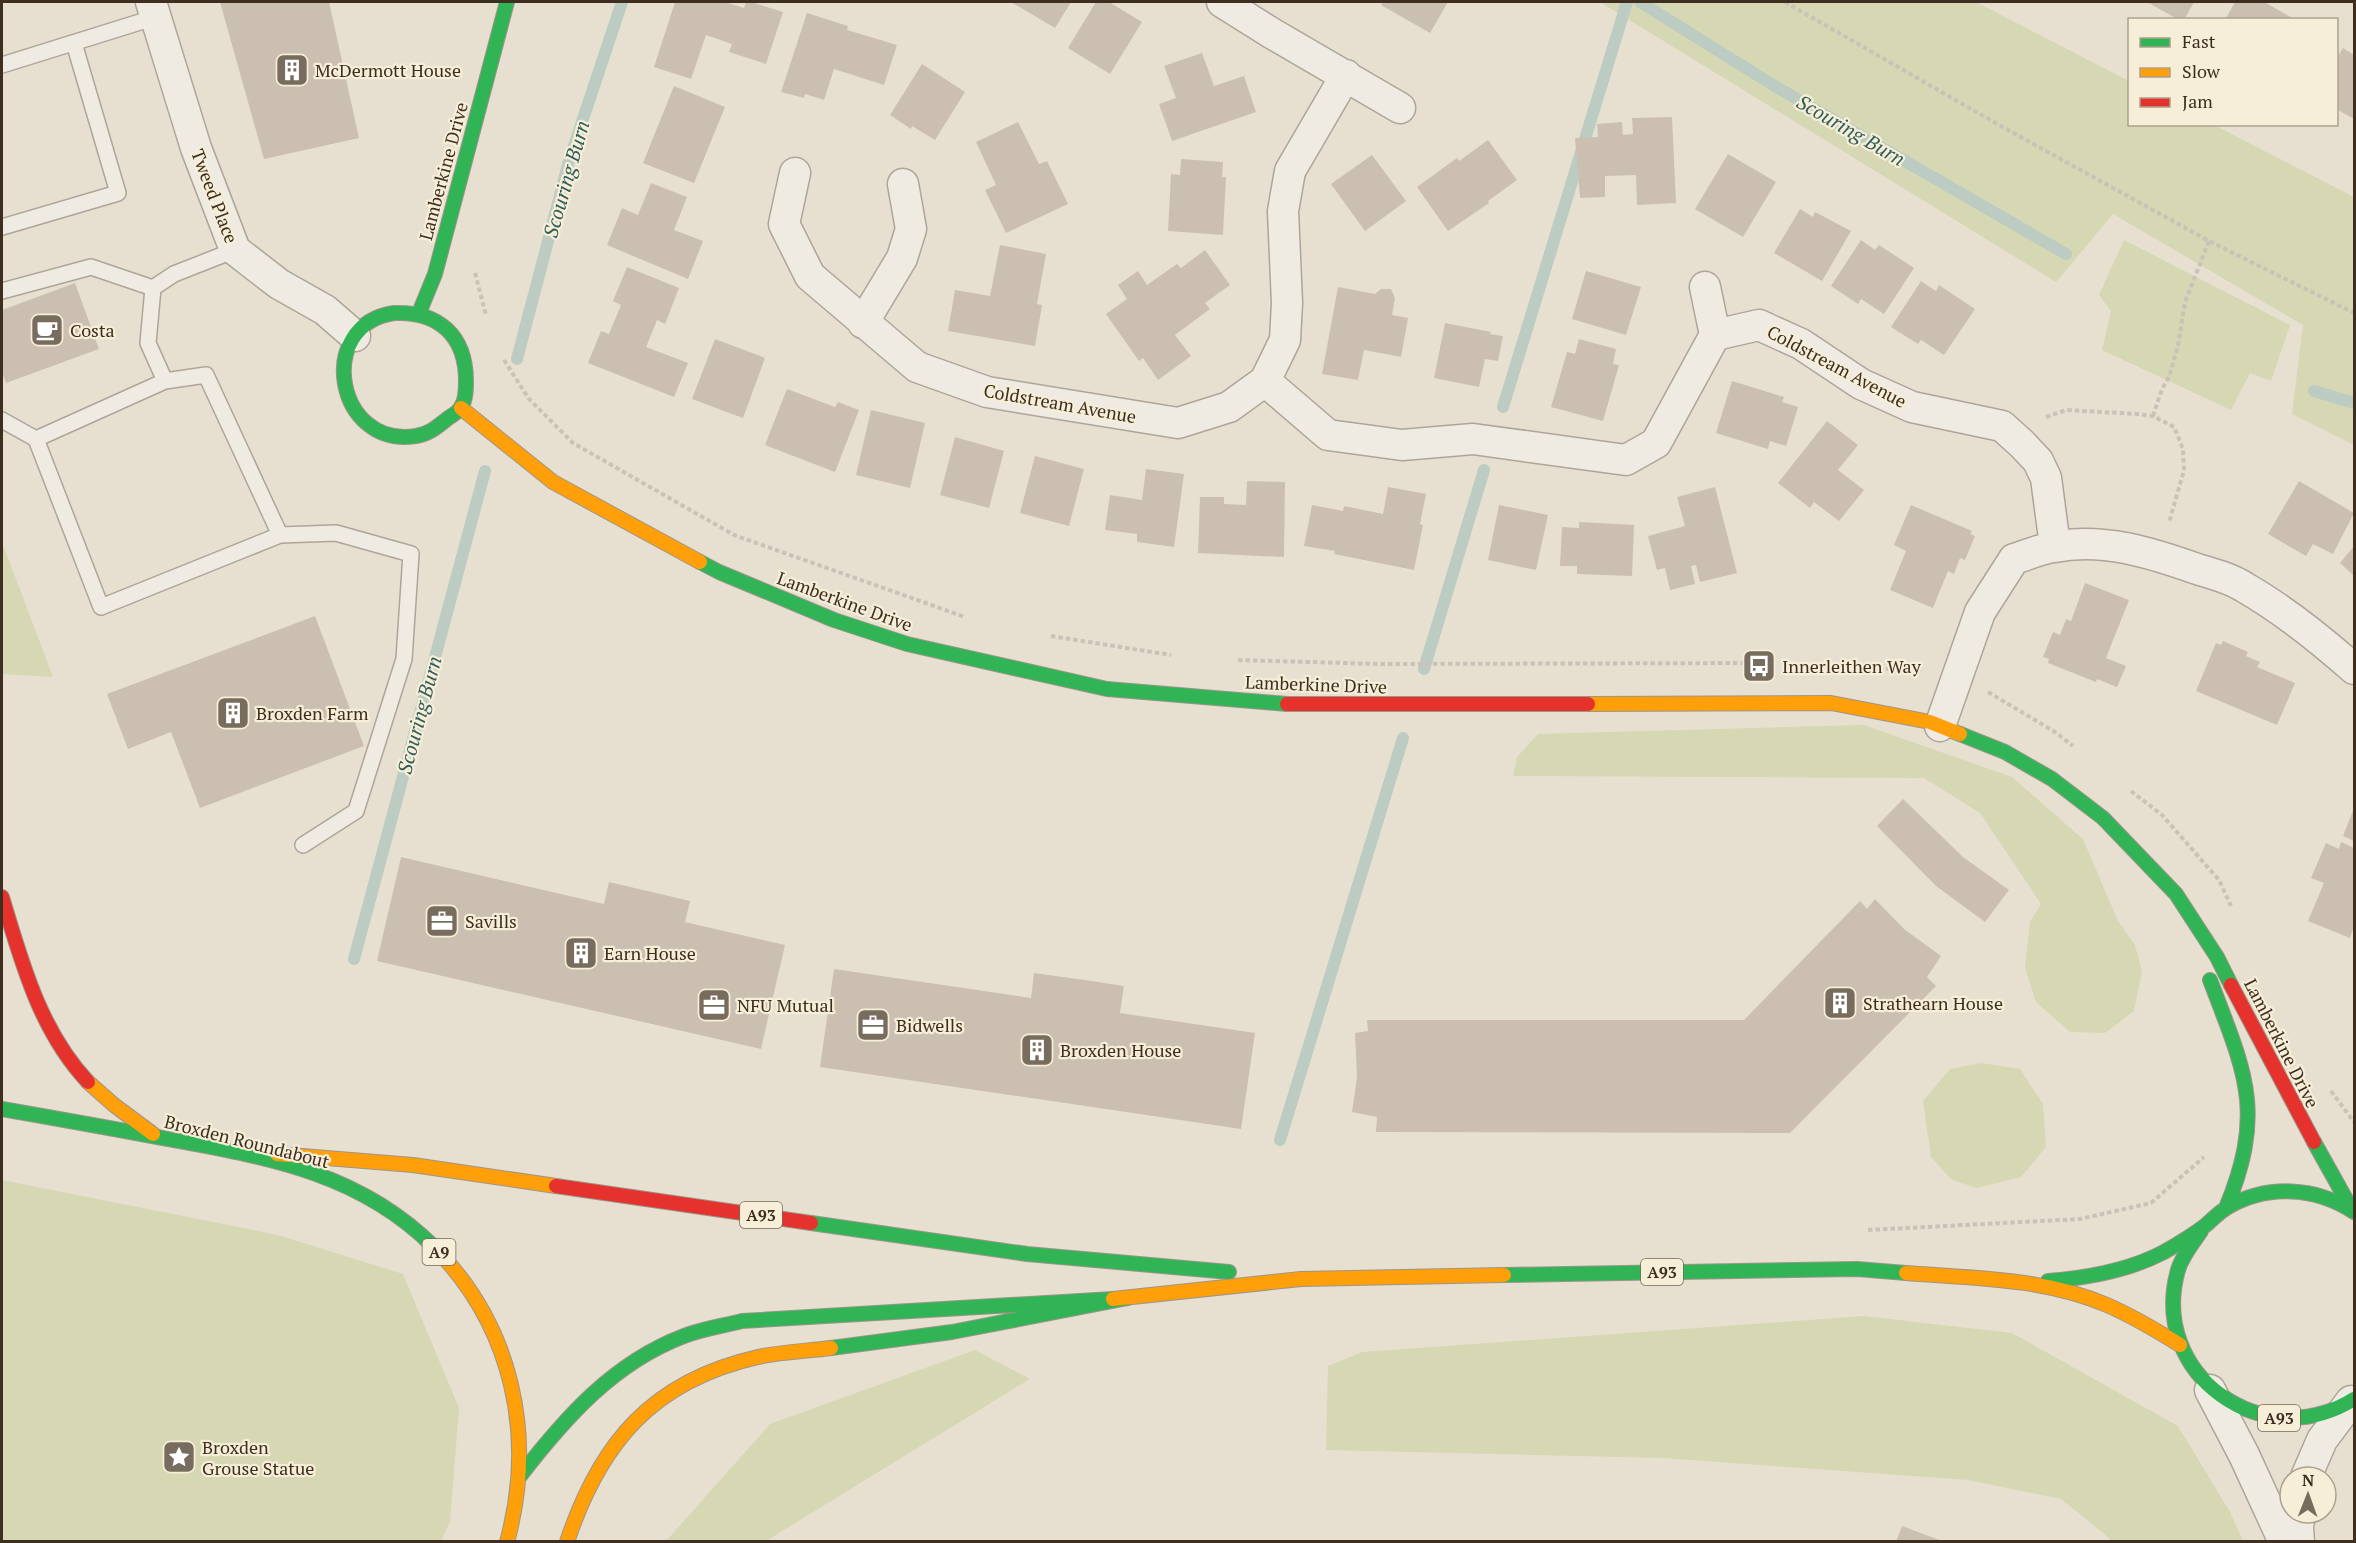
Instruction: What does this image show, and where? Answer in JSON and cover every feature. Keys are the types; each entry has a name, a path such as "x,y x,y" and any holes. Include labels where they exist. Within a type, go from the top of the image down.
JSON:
{"main road":[{"name":"Lamberkine Drive","path":"419,313 435,274 507,2"},
{"path":"419,313 439,322 452,332 463,350 467,366 465,394 461,408 430,433 406,438 377,432 353,412 341,382 344,357 355,336 364,325 387,314 419,313"},
{"name":"Lamberkine Drive","path":"461,408 554,482 719,572 834,620 907,644 1107,689 1293,705 1831,703 1940,726 2005,752 2052,779 2103,818 2176,894 2217,957 2289,1097 2353,1211"},
{"name":"Lamberkine Drive","path":"2176,894 2243,1072 2249,1112 2244,1153 2239,1178 2226,1208"},
{"name":"A9","path":"2,897 41,1013 59,1044 79,1072 105,1098 157,1137"},
{"name":"Broxden Roundabout","path":"2,1109 221,1149 306,1169 347,1185 385,1206 420,1233 450,1264 476,1299 497,1338 511,1381 520,1428 520,1476 509,1542"},
{"name":"A93","path":"221,1149 413,1165 1027,1254 1301,1279"},
{"name":"A93","path":"520,1476 556,1429 592,1392 638,1358 684,1336 742,1321 1128,1298 1301,1279 1798,1269 1880,1271 2022,1282 2071,1280 2118,1270 2162,1253 2203,1227 2226,1208 2250,1197 2276,1191 2302,1191 2328,1198 2353,1211"},
{"name":"A93","path":"2203,1227 2188,1248 2178,1271 2173,1296 2174,1320 2180,1345 2193,1369 2210,1390 2235,1407 2264,1417 2284,1419 2324,1414 2353,1400"},
{"name":"A93","path":"2022,1282 2064,1291 2105,1304 2144,1323 2180,1345"},
{"path":"567,1542 580,1503 598,1467 625,1430 657,1400 699,1375 756,1358 928,1336 1128,1298"}],"street":[{"path":"1222,2 1400,108"},
{"name":"Tweed Place","path":"154,9 196,148 235,250 279,284 325,310 355,336"},
{"name":"Coldstream Avenue","path":"795,173 784,224 810,276 917,367 987,392 1178,423 1229,407 1265,381 1285,340 1287,303 1283,211 1290,171 1346,75"},
{"path":"863,322 902,258 911,229 903,184"},
{"path":"1265,381 1328,435 1402,444 1473,439 1626,460 1656,443 1714,335 1705,287"},
{"name":"Coldstream Avenue","path":"1714,335 1759,325 1801,344 1861,384 1912,407 2002,426 2038,461 2046,478 2055,546"},
{"path":"1940,726 1980,612 2014,559 2055,546 2099,544 2159,555 2230,580 2310,631 2355,669"},
{"path":"2210,1390 2244,1455 2284,1542"},
{"path":"2311,1465 2322,1440 2353,1400"},
{"path":"2298,1525 2299,1542"}],"lane":[{"path":"2,65 74,43 154,9"},
{"path":"2,227 118,193 74,43"},
{"path":"153,288 174,274 235,250"},
{"path":"2,291 91,267 153,288"},
{"path":"153,288 148,343 165,381"},
{"path":"36,439 165,381 206,375 280,536"},
{"path":"2,420 36,439 101,606 280,536 336,532 411,554 404,659 356,811 303,845"}],"path":[{"path":"1785,2 1999,125 2209,241 2355,313"},
{"path":"2153,416 2162,389 2169,377 2178,346 2185,302 2209,241"},
{"path":"475,272 488,322"},
{"path":"499,352 529,399 573,443 704,518 734,535 968,618"},
{"path":"2022,444 2042,419 2066,410 2153,416 2174,427 2183,449 2184,470 2159,555"},
{"path":"1048,635 1177,656"},
{"path":"1236,660 1380,664 1757,663"},
{"path":"1848,667 1958,673 2055,732 2082,753"},
{"path":"2126,787 2162,815 2219,880 2234,912"},
{"path":"2329,1088 2355,1122"},
{"path":"2313,1141 2350,1116"},
{"path":"1856,1231 2080,1219 2151,1203 2212,1151 2244,1153"}],"green space":[{"path":"1600,2 1976,2 2128,80 2128,126 2216,126 2354,197 2354,445 2292,414 2303,325 2113,214 2056,282"},
{"path":"2124,240 2290,325 2271,381 2250,373 2231,410 2102,350 2111,311 2099,295"},
{"path":"2,542 53,677 2,674"},
{"path":"1864,725 2012,777 2083,839 2118,921 2135,945 2142,971 2134,1011 2105,1033 2070,1032 2036,1002 2025,968 2030,922 2041,904 1980,813 1924,778 1513,776 1517,757 1538,734"},
{"path":"1981,1063 2020,1069 2043,1104 2046,1147 2021,1177 1977,1188 1952,1180 1931,1157 1923,1101 1950,1069"},
{"path":"2,1180 278,1235 403,1274 459,1408 450,1522 441,1541 2,1541"},
{"path":"1864,1316 2012,1333 2178,1426 2230,1512 2243,1541 2111,1541 2061,1499 1968,1480 1663,1458 1326,1450 1328,1366 1362,1352"},
{"path":"975,1350 1030,1379 766,1541 666,1541 770,1424"}],"building":[{"name":"McDermott House","path":"220,2 329,2 359,138 264,159"},
{"path":"675,2 725,2 744,8 746,2 751,2 783,12 766,64 729,52 732,44 706,35 691,79 654,67"},
{"path":"1011,2 1071,2 1055,28"},
{"path":"1096,2 1109,2 1142,22 1110,74 1068,48"},
{"path":"1383,2 1448,2 1430,33 1381,5"},
{"path":"2147,2 2194,2 2185,18 2175,18"},
{"path":"2235,2 2264,2 2292,18 2226,18"},
{"path":"807,13 848,26 847,30 897,45 884,85 834,69 824,100 805,94 804,98 781,92"},
{"path":"2343,48 2354,55 2354,119 2338,110 2338,56"},
{"path":"1202,53 1214,86 1244,76 1256,112 1172,141 1159,104 1176,98 1164,66"},
{"path":"922,64 965,92 935,140 912,126 911,129 890,115"},
{"path":"674,86 725,107 694,183 643,163"},
{"path":"1672,117 1676,203 1637,205 1636,175 1605,176 1605,197 1580,198 1575,138 1598,137 1597,124 1622,122 1623,135 1633,134 1632,118"},
{"path":"1018,122 1039,164 1047,161 1068,204 1006,233 985,190 996,185 976,142"},
{"path":"1488,140 1517,180 1488,201 1489,203 1448,231 1417,187 1457,158 1459,161"},
{"path":"1728,154 1776,182 1743,237 1695,209"},
{"path":"1372,155 1406,201 1365,231 1331,184"},
{"path":"1181,159 1223,162 1222,177 1226,177 1223,235 1168,231 1171,174 1180,175"},
{"path":"651,183 687,197 674,230 703,241 688,279 607,245 622,208 638,215"},
{"path":"1800,209 1813,217 1815,212 1851,231 1822,281 1774,253"},
{"path":"1861,240 1875,250 1879,245 1914,268 1884,314 1861,299 1858,304 1831,286"},
{"path":"1000,245 1046,254 1037,304 1042,305 1035,346 948,331 955,290 990,296"},
{"path":"1205,250 1230,285 1205,303 1210,309 1175,335 1191,356 1158,380 1143,358 1139,361 1106,314 1127,299 1118,285 1138,271 1147,285 1177,264 1181,268"},
{"path":"627,267 679,288 665,324 657,320 646,347 688,363 674,397 588,363 601,331 609,334 621,305 613,301"},
{"path":"1586,271 1641,287 1626,335 1572,319"},
{"path":"1921,281 1936,291 1939,285 1975,309 1944,355 1921,340 1918,344 1891,327"},
{"name":"Costa","path":"75,283 99,349 6,383 2,372 2,310"},
{"path":"1338,287 1375,294 1381,289 1391,289 1395,298 1392,315 1408,318 1401,357 1364,350 1358,380 1322,374"},
{"path":"1445,323 1503,336 1498,361 1485,359 1479,387 1434,378"},
{"path":"715,339 765,358 743,418 692,399"},
{"path":"1579,339 1616,349 1613,364 1619,365 1603,421 1551,407 1567,352 1575,354"},
{"path":"1732,381 1784,397 1782,402 1798,407 1786,446 1770,441 1768,449 1716,433"},
{"path":"787,389 835,407 838,402 859,410 835,472 765,445"},
{"path":"871,410 925,423 910,488 856,475"},
{"path":"1827,421 1858,445 1838,470 1864,490 1839,521 1814,502 1810,508 1778,483"},
{"path":"955,437 1004,451 989,508 940,495"},
{"path":"1035,456 1084,469 1069,526 1020,513"},
{"path":"1146,469 1184,474 1174,547 1137,542 1137,534 1105,530 1110,495 1142,500"},
{"path":"1247,481 1285,482 1284,557 1198,553 1200,497 1224,497 1224,504 1246,505"},
{"path":"2299,481 2354,513 2333,554 2313,544 2306,556 2268,534"},
{"path":"1388,487 1426,494 1420,524 1423,525 1414,570 1304,546 1312,505 1343,511 1344,506 1383,514"},
{"path":"1715,487 1737,573 1700,582 1696,565 1691,566 1695,584 1670,590 1665,568 1657,570 1648,536 1685,526 1677,497"},
{"path":"1499,505 1548,515 1536,570 1488,560"},
{"path":"1911,505 1972,531 1970,534 1975,536 1965,560 1960,558 1954,574 1948,571 1933,608 1890,590 1906,551 1894,545"},
{"path":"1579,522 1634,525 1632,576 1577,574 1577,566 1560,566 1562,527 1579,528"},
{"path":"2354,546 2354,576 2340,563"},
{"path":"2085,583 2129,600 2106,658 2126,666 2117,687 2097,679 2096,682 2048,663 2049,659 2043,657 2053,632 2060,635 2066,619 2071,621"},
{"name":"Broxden Farm","path":"315,616 364,746 200,808 171,732 128,749 107,694"},
{"path":"2223,641 2248,652 2246,656 2260,662 2257,667 2295,683 2277,725 2196,691 2216,643 2221,645"},
{"path":"1903,799 1963,857 2009,890 1985,922 1936,886 1877,826"},
{"path":"2354,808 2354,841 2343,836"},
{"path":"2341,842 2354,848 2354,927 2350,938 2308,921 2324,883 2311,878 2326,843 2339,849"},
{"name":"Earn House","path":"401,857 604,904 609,882 690,901 685,922 785,945 761,1049 377,961"},
{"name":"Strathearn House","path":"1875,899 1904,929 1941,956 1927,977 1936,986 1790,1133 1376,1132 1377,1117 1352,1112 1357,1077 1355,1033 1368,1031 1367,1020 1744,1020 1860,901 1867,909"},
{"name":"Broxden House","path":"834,969 1031,998 1034,973 1085,980 1124,986 1120,1013 1255,1033 1241,1129 820,1067"},
{"path":"1902,1526 1942,1541 1942,1542 1896,1542"}],"waterway":[{"name":"Scouring Burn","path":"517,359 569,161 622,2"},
{"path":"1503,407 1627,2"},
{"name":"Scouring Burn","path":"1640,2 1773,85 2066,254"},
{"name":"Scouring Burn","path":"2314,391 2354,403"},
{"path":"1424,669 1484,470"},
{"name":"Scouring Burn","path":"354,959 485,471"},
{"path":"1280,1140 1403,738"}],"traffic: fast":[{"path":"419,313 435,274 507,2"},
{"path":"394,313 424,316 447,329 455,339 465,365 465,394 460,409 433,430 416,436 389,435 368,424 353,406 345,384 345,361 352,339 369,322 394,313"},
{"path":"700,562 834,620 907,644 1107,689 1287,704"},
{"path":"1960,734 2005,752 2052,779 2103,818 2176,894 2217,957 2231,985"},
{"path":"2210,980 2241,1067 2248,1117 2238,1174 2226,1208"},
{"path":"2,1109 245,1154 313,1173 376,1202 406,1222 434,1247"},
{"path":"2314,1142 2352,1210"},
{"path":"2048,1281 2107,1272 2150,1259 2191,1236 2228,1207 2259,1195 2275,1192 2308,1193 2324,1197 2354,1212"},
{"path":"811,1223 1027,1254 1229,1272"},
{"path":"2201,1231 2178,1270 2173,1308 2180,1342 2197,1372 2221,1395 2251,1411 2284,1418 2319,1414 2354,1399"},
{"path":"1504,1275 1857,1269 1906,1273"},
{"path":"831,1348 952,1332 1128,1298"},
{"path":"520,1476 555,1433 592,1394 635,1361 658,1347 698,1331 742,1321 1113,1299"}],"traffic: slow":[{"path":"461,408 553,482 700,562"},
{"path":"1588,704 1831,703 1930,722 1960,734"},
{"path":"88,1082 153,1134"},
{"path":"277,1154 413,1165 556,1186"},
{"path":"434,1247 461,1278 483,1312 499,1348 511,1385 517,1423 519,1462 515,1502 507,1542"},
{"path":"1906,1273 1982,1278 2058,1289 2116,1309 2180,1345"},
{"path":"1113,1299 1301,1279 1504,1275"},
{"path":"567,1542 580,1507 614,1446 635,1421 660,1400 688,1382 721,1368 767,1355 831,1348"}],"traffic: jam":[{"path":"1287,704 1588,704"},
{"path":"2,897 34,995 57,1041 88,1082"},
{"path":"2231,985 2314,1142"},
{"path":"556,1186 811,1223"}],"place":[{"name":"McDermott House","path":"292,70"},
{"name":"Costa","path":"47,330"},
{"name":"Innerleithen Way","path":"1759,666"},
{"name":"Broxden Farm","path":"233,713"},
{"name":"Savills","path":"442,921"},
{"name":"Earn House","path":"581,953"},
{"name":"Strathearn House","path":"1840,1003"},
{"name":"NFU Mutual","path":"714,1005"},
{"name":"Bidwells","path":"873,1025"},
{"name":"Broxden House","path":"1037,1050"},
{"name":"Broxden Grouse Statue","path":"179,1457"}]}
